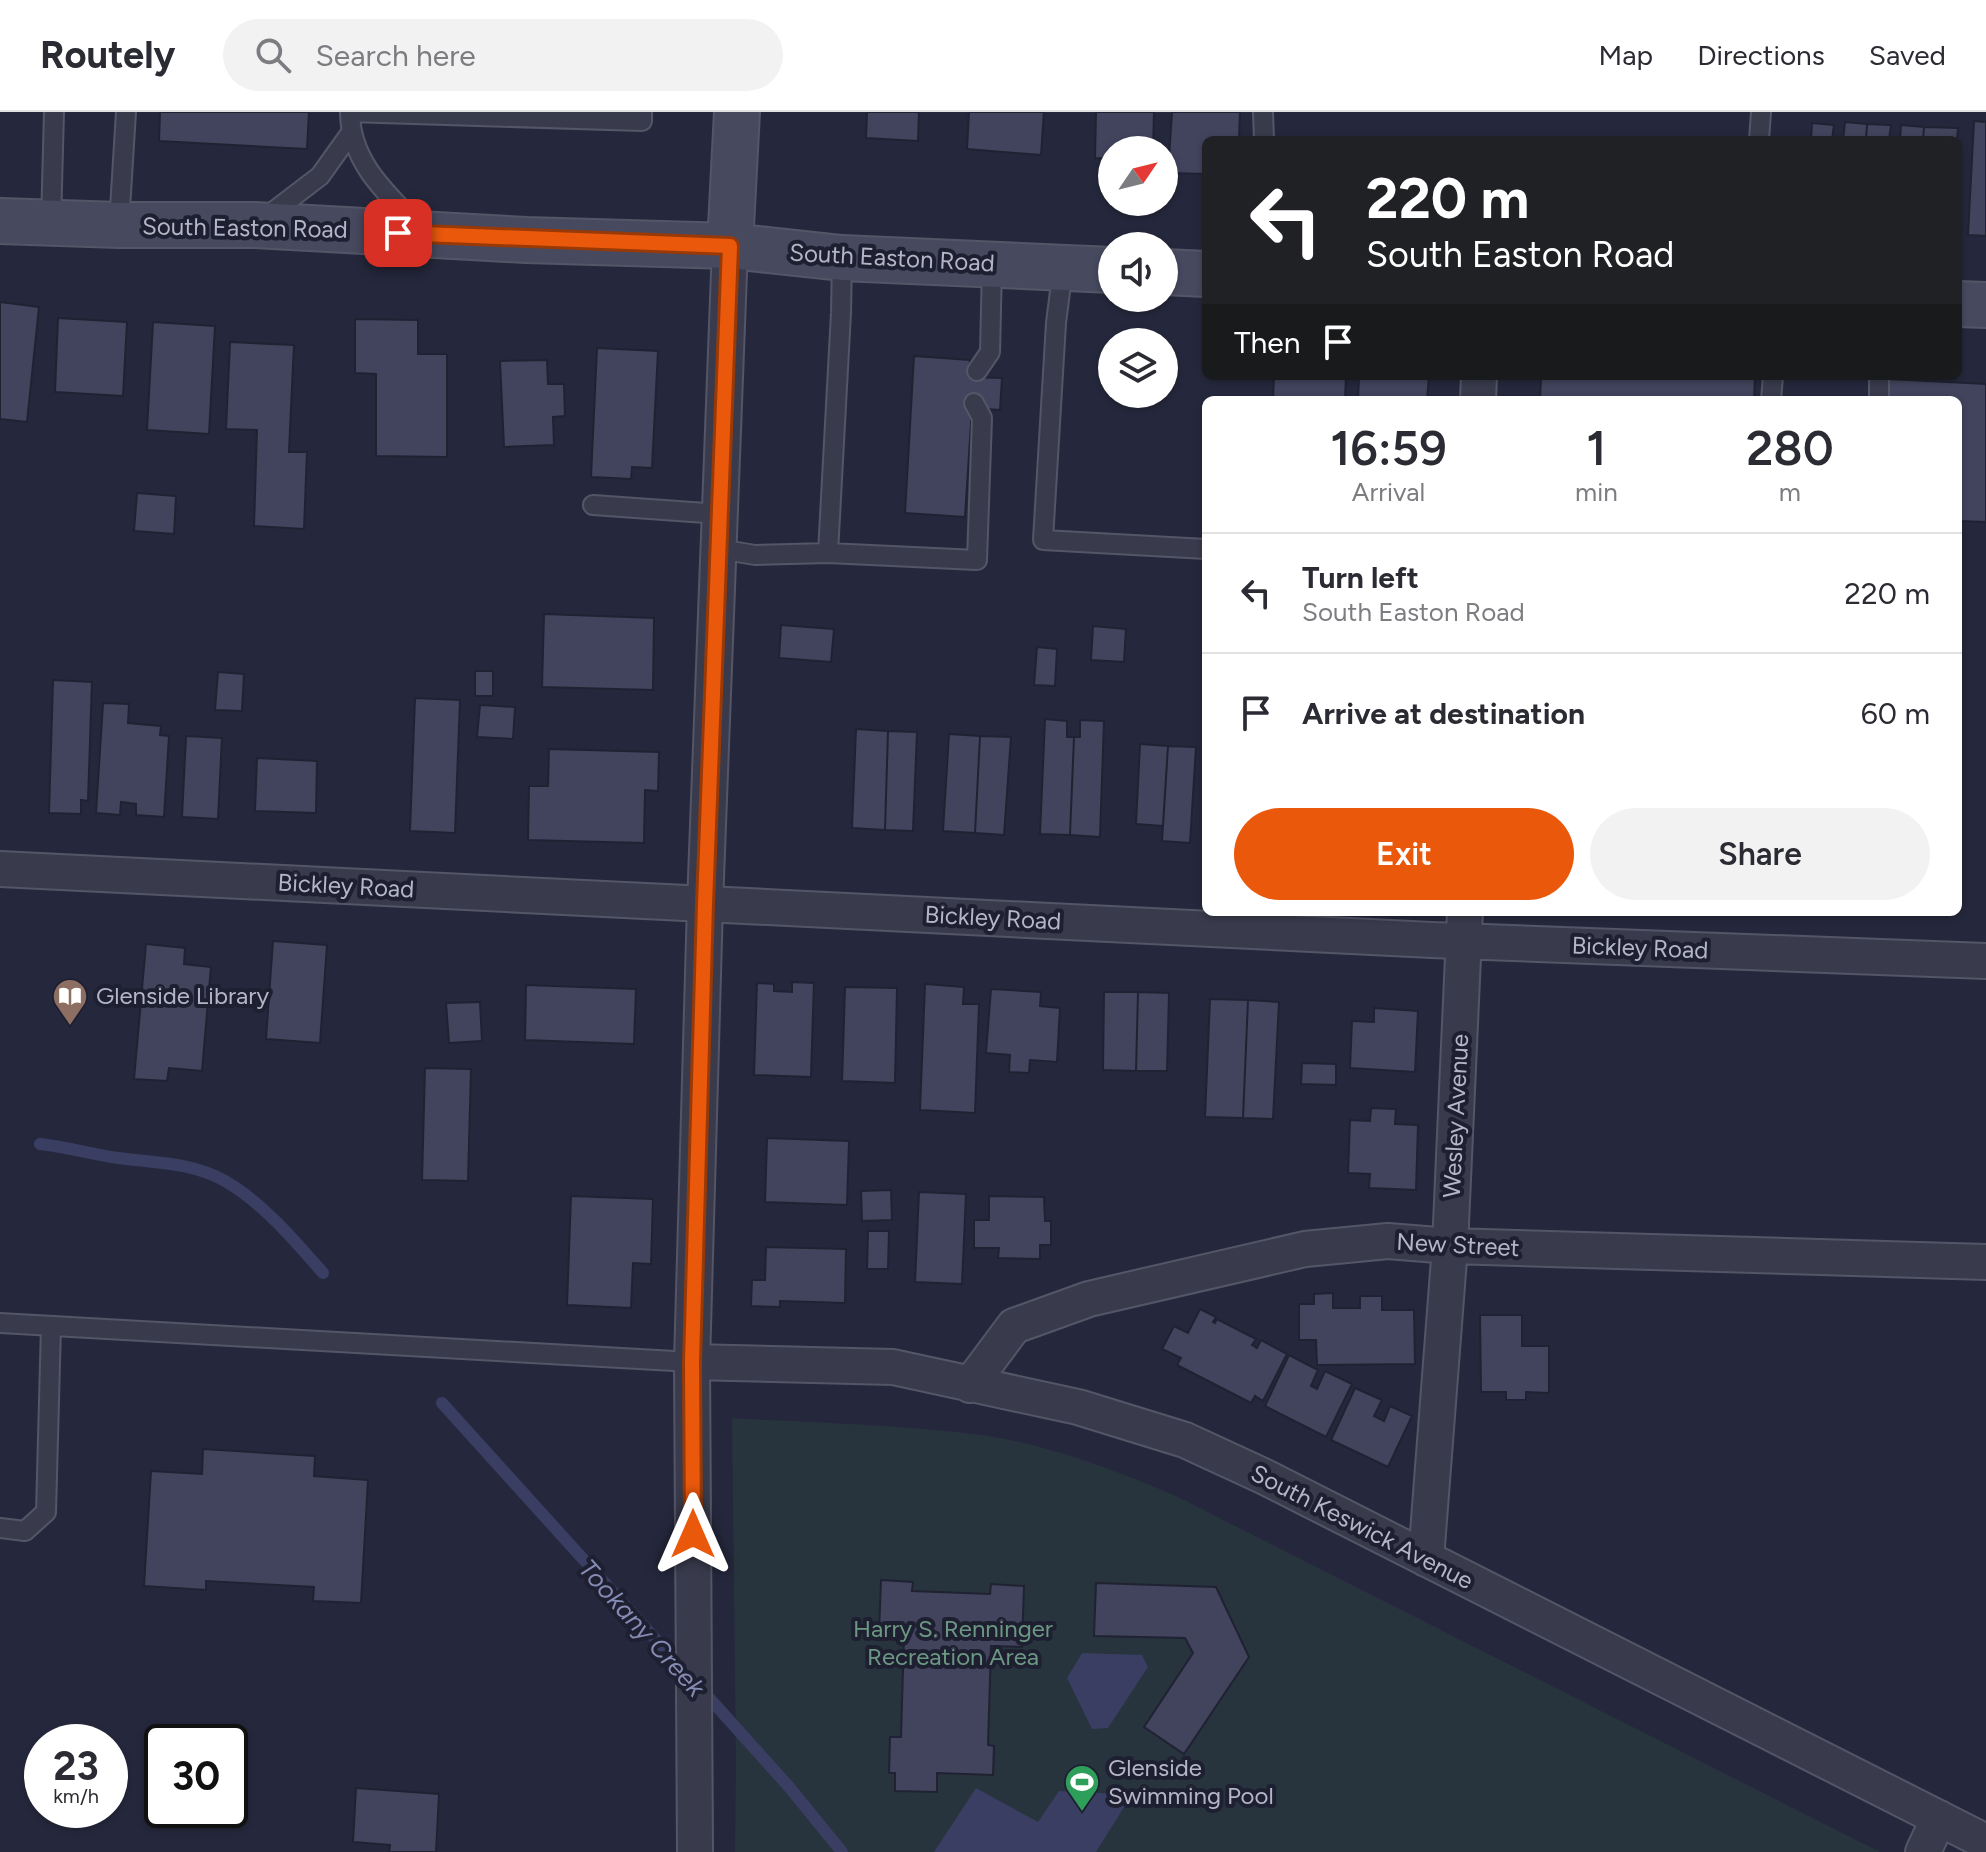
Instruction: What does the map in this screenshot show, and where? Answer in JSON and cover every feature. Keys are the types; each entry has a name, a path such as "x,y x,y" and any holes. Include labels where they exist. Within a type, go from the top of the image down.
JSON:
{"main road":[{"path":"730,246 737,112"},
{"name":"South Easton Road","path":"0,221 255,225 426,235 730,246 842,258 1098,269"},
{"path":"1178,273 1202,274"},
{"path":"1962,304 1986,305"}],"street":[{"path":"695,1852 692,1362 705,904 730,246"},
{"name":"Bickley Road","path":"0,869 705,904 1464,927 1986,961"},
{"name":"Wesley Avenue","path":"1426,1559 1450,1246 1464,927"},
{"name":"New Street","path":"970,1385 1014,1326 1089,1299 1305,1249 1388,1241 1450,1246 1986,1262"},
{"name":"South Keswick Avenue","path":"692,1362 893,1367 1078,1407 1185,1440 1263,1476 1986,1842"},
{"path":"1923,1852 1939,1818"}],"lane":[{"path":"51,223 54,112"},
{"path":"119,225 126,112"},
{"path":"426,235 373,180 350,134 350,112 593,116 642,121 642,112"},
{"path":"1263,112 1264,136"},
{"path":"1759,136 1761,112"},
{"path":"255,225 320,176 350,134"},
{"path":"828,553 842,258"},
{"path":"992,264 990,352 997,371"},
{"path":"1063,268 1056,323 1043,540 1202,549"},
{"path":"977,371 990,352"},
{"path":"719,549 755,555 828,553 977,560 978,410 995,404"},
{"path":"593,505 720,514"},
{"path":"0,1323 692,1362"},
{"path":"0,1528 25,1531 46,1512 51,1326"}],"green space":[{"name":"Harry S. Renninger Recreation Area","path":"732,1418 888,1426 981,1435 1032,1445 1106,1468 1178,1497 1880,1852 735,1852"}],"water":[{"path":"1082,1653 1142,1655 1148,1667 1108,1728 1092,1729 1067,1678"},
{"name":"Glenside Swimming Pool","path":"976,1788 1038,1822 1059,1791 1121,1794 1126,1804 1096,1852 934,1852"}],"building":[{"path":"160,112 309,112 307,149 159,141"},
{"path":"867,112 919,112 918,141 866,138"},
{"path":"969,112 1044,112 1041,155 967,149"},
{"path":"1096,112 1154,112 1153,136 1098,136 1098,158 1095,158"},
{"path":"1172,112 1240,112 1239,136 1202,136 1202,174 1178,173 1178,136 1170,136"},
{"path":"1974,121 1986,122 1986,236 1968,235"},
{"path":"1845,122 1867,124 1866,136 1843,136"},
{"path":"1812,123 1834,125 1833,136 1811,136"},
{"path":"1867,124 1891,125 1890,136 1866,136"},
{"path":"1901,125 1924,127 1923,136 1900,136"},
{"path":"1924,127 1958,128 1957,136 1923,136"},
{"path":"0,302 39,307 27,422 0,419"},
{"path":"58,318 127,322 123,396 55,392"},
{"path":"355,319 418,320 418,354 447,354 447,457 376,456 376,374 355,373"},
{"path":"153,322 215,326 209,434 147,430"},
{"path":"230,342 294,345 289,452 307,452 304,529 254,526 257,430 226,429"},
{"path":"597,348 658,351 652,468 632,467 631,479 591,477"},
{"path":"914,356 970,360 969,377 1002,378 1000,410 972,408 965,517 905,513"},
{"path":"547,360 548,384 564,384 565,416 553,417 554,445 504,447 500,361"},
{"path":"1274,380 1346,380 1345,396 1273,396"},
{"path":"1359,380 1429,380 1427,396 1358,396"},
{"path":"1541,380 1755,380 1754,396 1540,396"},
{"path":"1888,380 1986,384 1986,522 1962,521 1962,396 1888,396"},
{"path":"137,493 176,496 174,534 134,531"},
{"path":"544,614 654,618 653,690 542,687"},
{"path":"781,625 834,629 831,662 779,658"},
{"path":"1093,626 1126,629 1124,662 1091,660"},
{"path":"1037,647 1057,649 1055,686 1034,685"},
{"path":"475,671 493,671 493,696 475,696"},
{"path":"218,672 244,674 242,711 215,710"},
{"path":"53,680 92,682 88,801 81,800 81,814 49,813"},
{"path":"415,698 460,700 455,833 410,831"},
{"path":"103,703 129,704 128,723 161,726 160,735 169,736 164,817 136,815 136,804 121,802 120,815 96,813"},
{"path":"480,705 515,707 513,739 477,737"},
{"path":"1045,719 1067,721 1067,737 1074,737 1070,835 1040,834"},
{"path":"1080,720 1104,721 1100,837 1070,835 1074,737 1080,737"},
{"path":"856,729 888,731 885,830 852,828"},
{"path":"888,731 917,732 913,831 885,830"},
{"path":"949,734 980,736 975,833 943,831"},
{"path":"186,736 222,738 218,819 182,817"},
{"path":"980,736 1011,737 1004,835 975,833"},
{"path":"1140,744 1168,746 1163,826 1136,824"},
{"path":"1168,746 1196,747 1190,843 1162,841"},
{"path":"549,749 659,752 658,791 645,790 644,843 528,840 529,786 548,786"},
{"path":"257,758 317,761 316,813 255,811"},
{"path":"273,941 327,945 320,1043 266,1039"},
{"path":"146,944 185,948 184,964 211,967 202,1071 169,1068 167,1081 134,1079"},
{"path":"792,982 814,983 811,1077 754,1075 757,983 774,984 774,991 792,992"},
{"path":"925,984 964,987 963,1004 979,1004 975,1113 920,1110"},
{"path":"526,985 636,989 634,1044 525,1040"},
{"path":"845,987 897,988 895,1083 842,1081"},
{"path":"991,989 1041,992 1040,1006 1060,1008 1057,1062 1030,1060 1029,1073 1009,1072 1010,1055 986,1053"},
{"path":"1104,992 1138,992 1136,1071 1103,1070"},
{"path":"1138,992 1169,993 1167,1071 1136,1071"},
{"path":"1210,999 1248,1000 1243,1118 1205,1117"},
{"path":"1248,1000 1279,1002 1273,1119 1243,1118"},
{"path":"480,1002 482,1041 449,1043 446,1003"},
{"path":"1374,1008 1418,1011 1415,1072 1350,1068 1352,1021 1374,1022"},
{"path":"1302,1063 1336,1064 1336,1085 1301,1084"},
{"path":"425,1068 471,1069 468,1181 422,1180"},
{"path":"1371,1108 1396,1109 1395,1124 1418,1125 1416,1190 1369,1188 1370,1174 1348,1173 1350,1120 1370,1121"},
{"path":"767,1138 849,1141 847,1205 765,1202"},
{"path":"891,1190 892,1220 862,1221 861,1191"},
{"path":"919,1192 966,1194 962,1284 915,1282"},
{"path":"571,1196 653,1199 651,1264 633,1263 631,1308 567,1305"},
{"path":"989,1196 1044,1197 1045,1221 1051,1221 1051,1245 1040,1245 1040,1259 998,1258 999,1248 974,1248 974,1220 989,1220"},
{"path":"868,1231 889,1231 888,1269 867,1269"},
{"path":"766,1247 846,1249 845,1303 780,1301 780,1307 751,1306 752,1280 765,1280"},
{"path":"1333,1293 1333,1308 1360,1308 1360,1296 1382,1296 1382,1310 1414,1310 1415,1364 1317,1365 1316,1340 1299,1340 1299,1304 1314,1304 1314,1294"},
{"path":"1200,1309 1216,1317 1213,1322 1217,1319 1256,1339 1252,1345 1257,1348 1261,1340 1287,1354 1263,1401 1255,1396 1251,1403 1177,1365 1181,1358 1162,1349 1174,1326 1188,1333"},
{"path":"1480,1315 1522,1315 1522,1346 1549,1346 1549,1393 1526,1392 1526,1400 1506,1400 1506,1392 1481,1392"},
{"path":"1289,1355 1318,1370 1311,1386 1317,1389 1325,1371 1352,1384 1326,1437 1265,1406"},
{"path":"1355,1388 1382,1400 1374,1416 1384,1421 1390,1406 1412,1416 1388,1467 1331,1440"},
{"path":"203,1449 315,1456 314,1476 368,1480 361,1603 313,1601 314,1587 206,1581 206,1590 144,1586 151,1471 202,1474"},
{"path":"881,1580 913,1582 912,1591 990,1594 991,1584 1024,1586 1022,1647 991,1646 988,1745 994,1746 993,1775 937,1773 937,1792 895,1791 895,1773 889,1773 890,1737 901,1737 904,1635 879,1634"},
{"path":"1096,1583 1216,1587 1249,1657 1184,1754 1144,1727 1193,1653 1185,1638 1094,1636"},
{"path":"356,1788 439,1794 436,1852 389,1852 390,1845 353,1842"}],"waterway":[{"name":"Tookany Creek","path":"40,1144 173,1164 212,1175 239,1190 265,1211 323,1273"},
{"name":"Tookany Creek","path":"442,1403 687,1674"},
{"name":"Tookany Creek","path":"702,1690 790,1788 842,1852"}],"place":[{"name":"Glenside Library","path":"70,1027"},
{"name":"Glenside Swimming Pool","path":"1082,1813"}],"route":[{"path":"398,233 730,246 705,904 692,1362 693,1534"}]}
